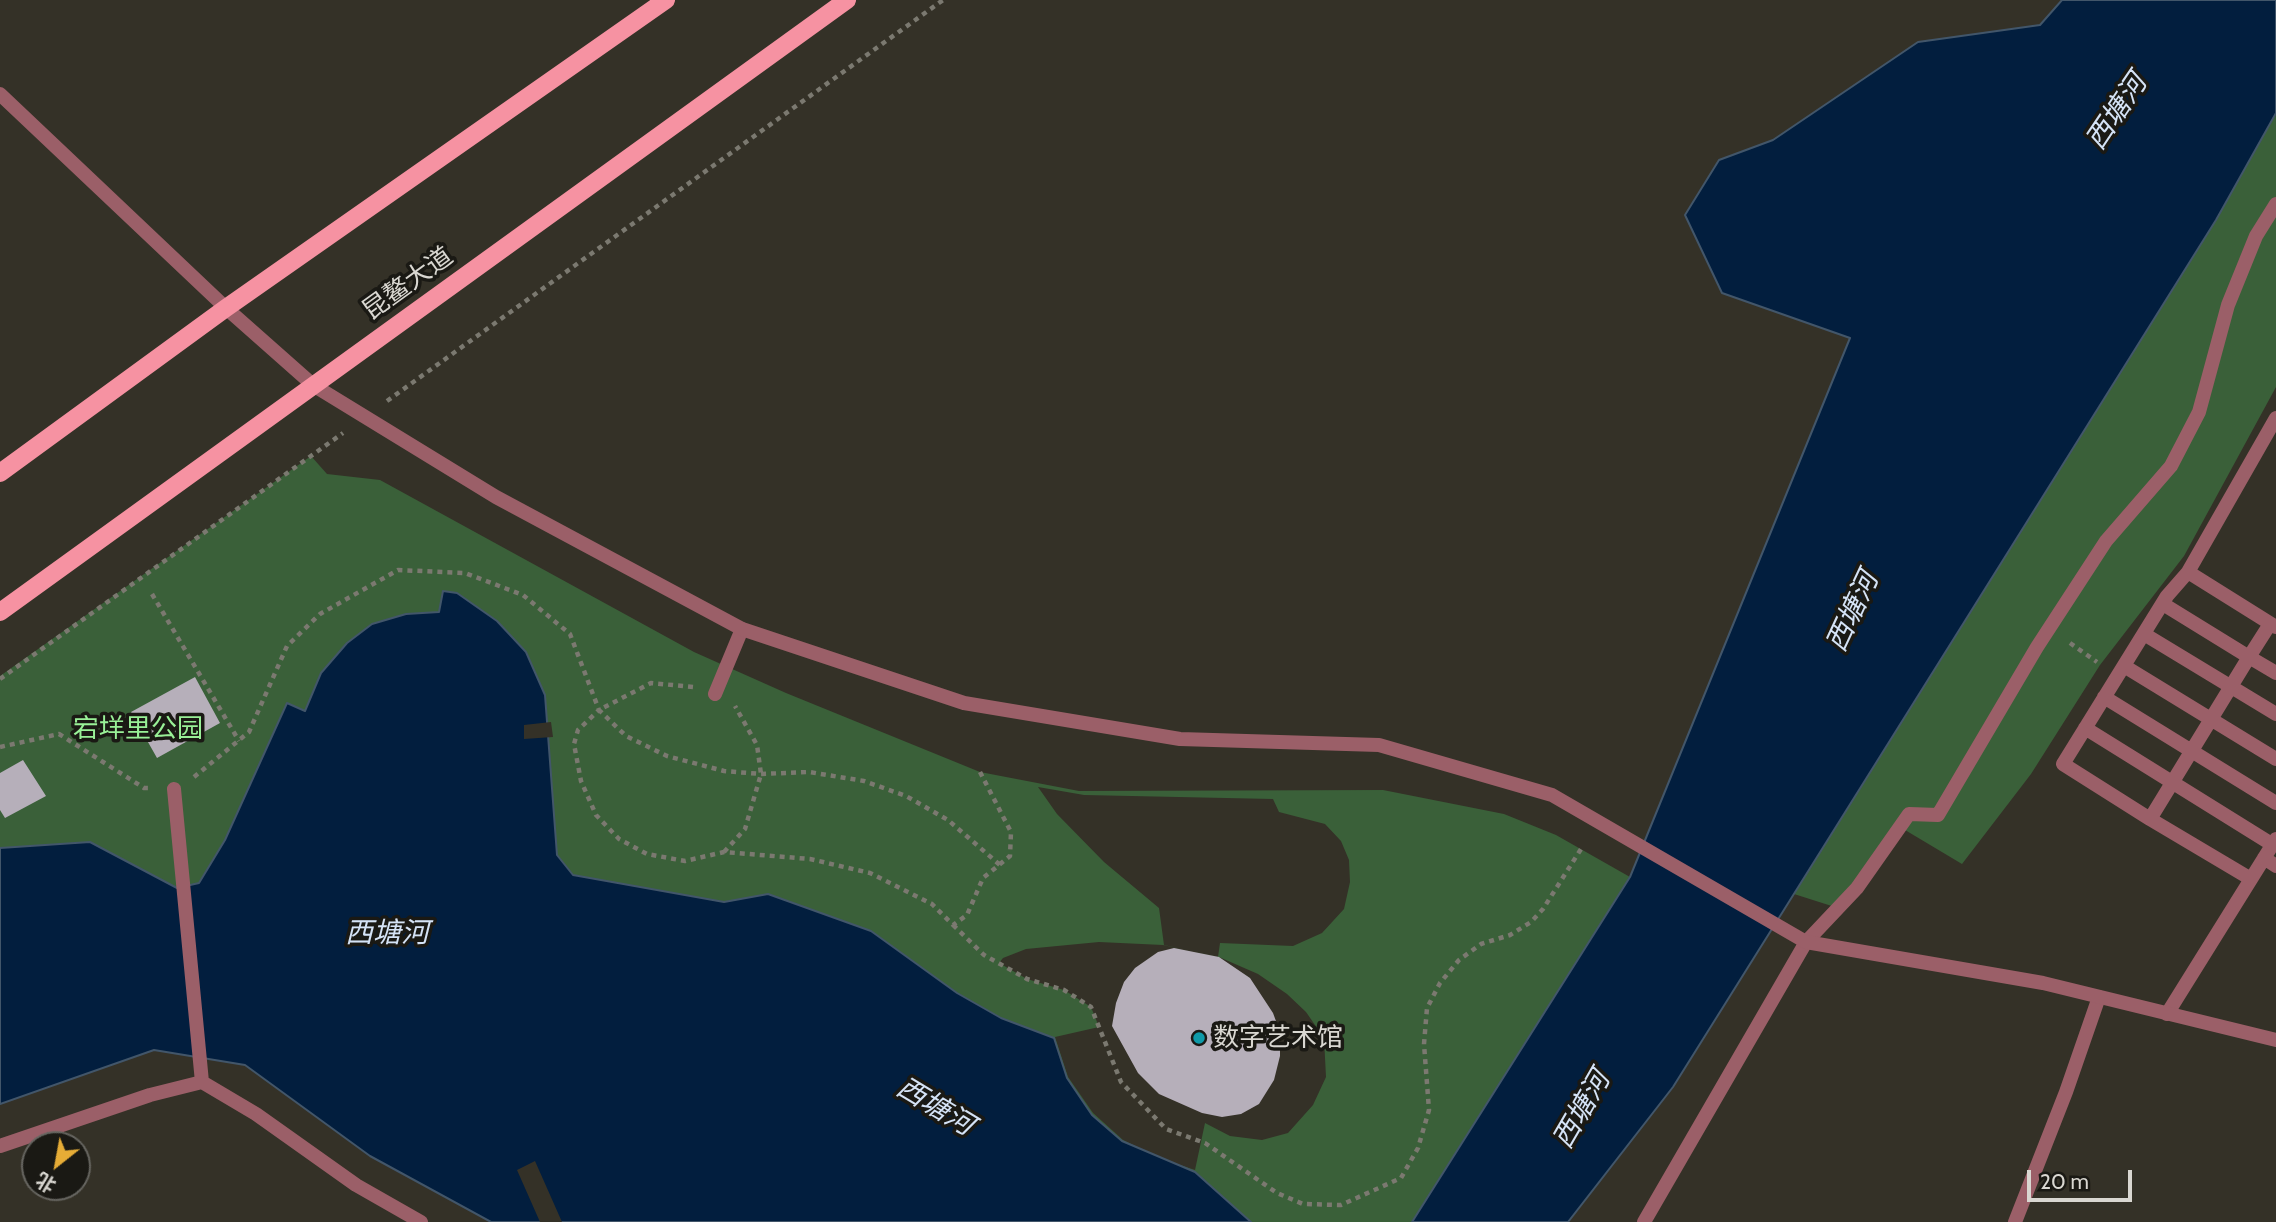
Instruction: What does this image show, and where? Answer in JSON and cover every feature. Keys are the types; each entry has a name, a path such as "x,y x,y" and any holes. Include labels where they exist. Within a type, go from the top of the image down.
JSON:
{"main road":[{"path":"0,473 226,308 666,0"},
{"name":"昆鳌大道","path":"0,612 847,0"}],"street":[{"path":"0,94 226,308 313,385 496,497 742,629 964,703 1180,739 1379,745 1552,795 1806,942 2043,983 2276,1040"},
{"path":"1644,1222 1806,942 1857,888 1909,814 1938,815 2049,629 2106,541 2171,466 2199,412 2228,304 2256,236 2276,204"},
{"path":"2251,879 2063,764 2162,604 2189,572 2276,418"},
{"path":"2150,818 2249,657 2273,625 2189,572"},
{"path":"2162,604 2276,673"},
{"path":"715,694 742,629"},
{"path":"2144,634 2276,714"},
{"path":"2124,666 2276,760"},
{"path":"2104,697 2276,803"},
{"path":"2085,728 2172,783 2274,842 2270,862 2251,879 2168,1014"},
{"path":"174,789 202,1082"},
{"path":"2015,1222 2066,1092 2099,997"},
{"path":"0,1146 150,1095 202,1082 256,1114 356,1185 421,1222"}],"path":[{"path":"0,679 943,0"},
{"path":"0,747 59,734 144,788 174,789 206,769 249,733 287,646 320,614 398,570 465,573 523,595 570,634 599,710 626,736 667,756 724,771 761,774 808,772 864,781 906,796 948,820 999,865"},
{"path":"152,594 239,741"},
{"path":"2049,629 2101,665"},
{"path":"724,852 745,829 761,774 757,745 736,706 705,688 651,683 599,710 578,730 574,744 581,781 596,815 619,839 647,854 685,861 724,852 810,859 870,873 932,904 984,955 1027,979 1064,990 1091,1007 1121,1082 1166,1129 1205,1143 1277,1193 1303,1204 1340,1205 1402,1178 1418,1148 1429,1110 1423,1044 1427,1009 1440,983 1459,960 1481,944 1510,935 1531,922 1543,909 1581,849"},
{"path":"953,925 967,915 984,878 1010,856 1011,832 980,772"}],"green space":[{"path":"2276,113 2276,387 2184,556 2100,665 2031,774 1962,864 1900,827 1838,908 1794,894 2216,220"},
{"name":"宕垟里公园","path":"311,456 327,474 380,480 694,652 786,693 980,772 1079,791 1383,790 1504,814 1556,835 1630,877 1412,1222 1251,1222 1195,1172 1173,1163 1195,1170 1205,1123 1230,1136 1262,1140 1288,1133 1313,1105 1326,1077 1324,1038 1306,1012 1287,994 1258,974 1218,957 1220,943 1293,946 1322,933 1344,909 1350,882 1349,860 1341,841 1325,824 1279,812 1273,799 1084,795 1038,787 1057,814 1104,862 1159,908 1164,945 1191,951 1163,945 1099,942 1026,949 1003,958 999,963 1027,979 1064,990 1091,1007 1099,1027 1055,1037 1068,1077 1093,1113 1123,1140 1146,1151 1122,1141 1092,1115 1067,1078 1054,1038 1001,1018 957,993 871,931 768,894 724,902 573,875 557,855 545,695 526,652 497,621 439,612 406,614 347,643 321,673 305,712 287,703 225,840 199,883 177,888 90,842 0,848 0,676"}],"water":[{"name":"西塘河","path":"2062,0 2276,0 2276,113 2216,220 1673,1087 1568,1222 1412,1222 1630,877 1850,338 1722,293 1685,215 1719,160 1773,140 1918,42 2040,25"},
{"name":"西塘河","path":"443,591 457,593 497,621 526,652 545,695 557,855 573,875 724,902 768,894 871,931 957,993 1001,1018 1054,1038 1067,1078 1092,1115 1122,1141 1195,1172 1251,1222 491,1222 370,1156 245,1065 154,1050 0,1104 0,848 90,842 177,888 199,883 225,840 287,703 305,711 321,673 347,643 372,624 406,614 439,612"}],"pier":[{"path":"551,722 553,737 524,739 524,725"},
{"path":"535,1161 562,1222 540,1222 517,1170"}],"building":[{"path":"195,677 220,723 157,758 131,712"},
{"path":"23,760 46,796 5,818 0,810 0,773"},
{"name":"数字艺术馆","path":"1174,948 1219,957 1250,978 1273,1013 1280,1032 1280,1056 1274,1080 1259,1104 1241,1114 1222,1117 1202,1113 1159,1094 1138,1073 1112,1026 1116,1003 1124,982 1135,968 1158,952"}],"place":[{"name":"数字艺术馆","path":"1199,1038"}]}
